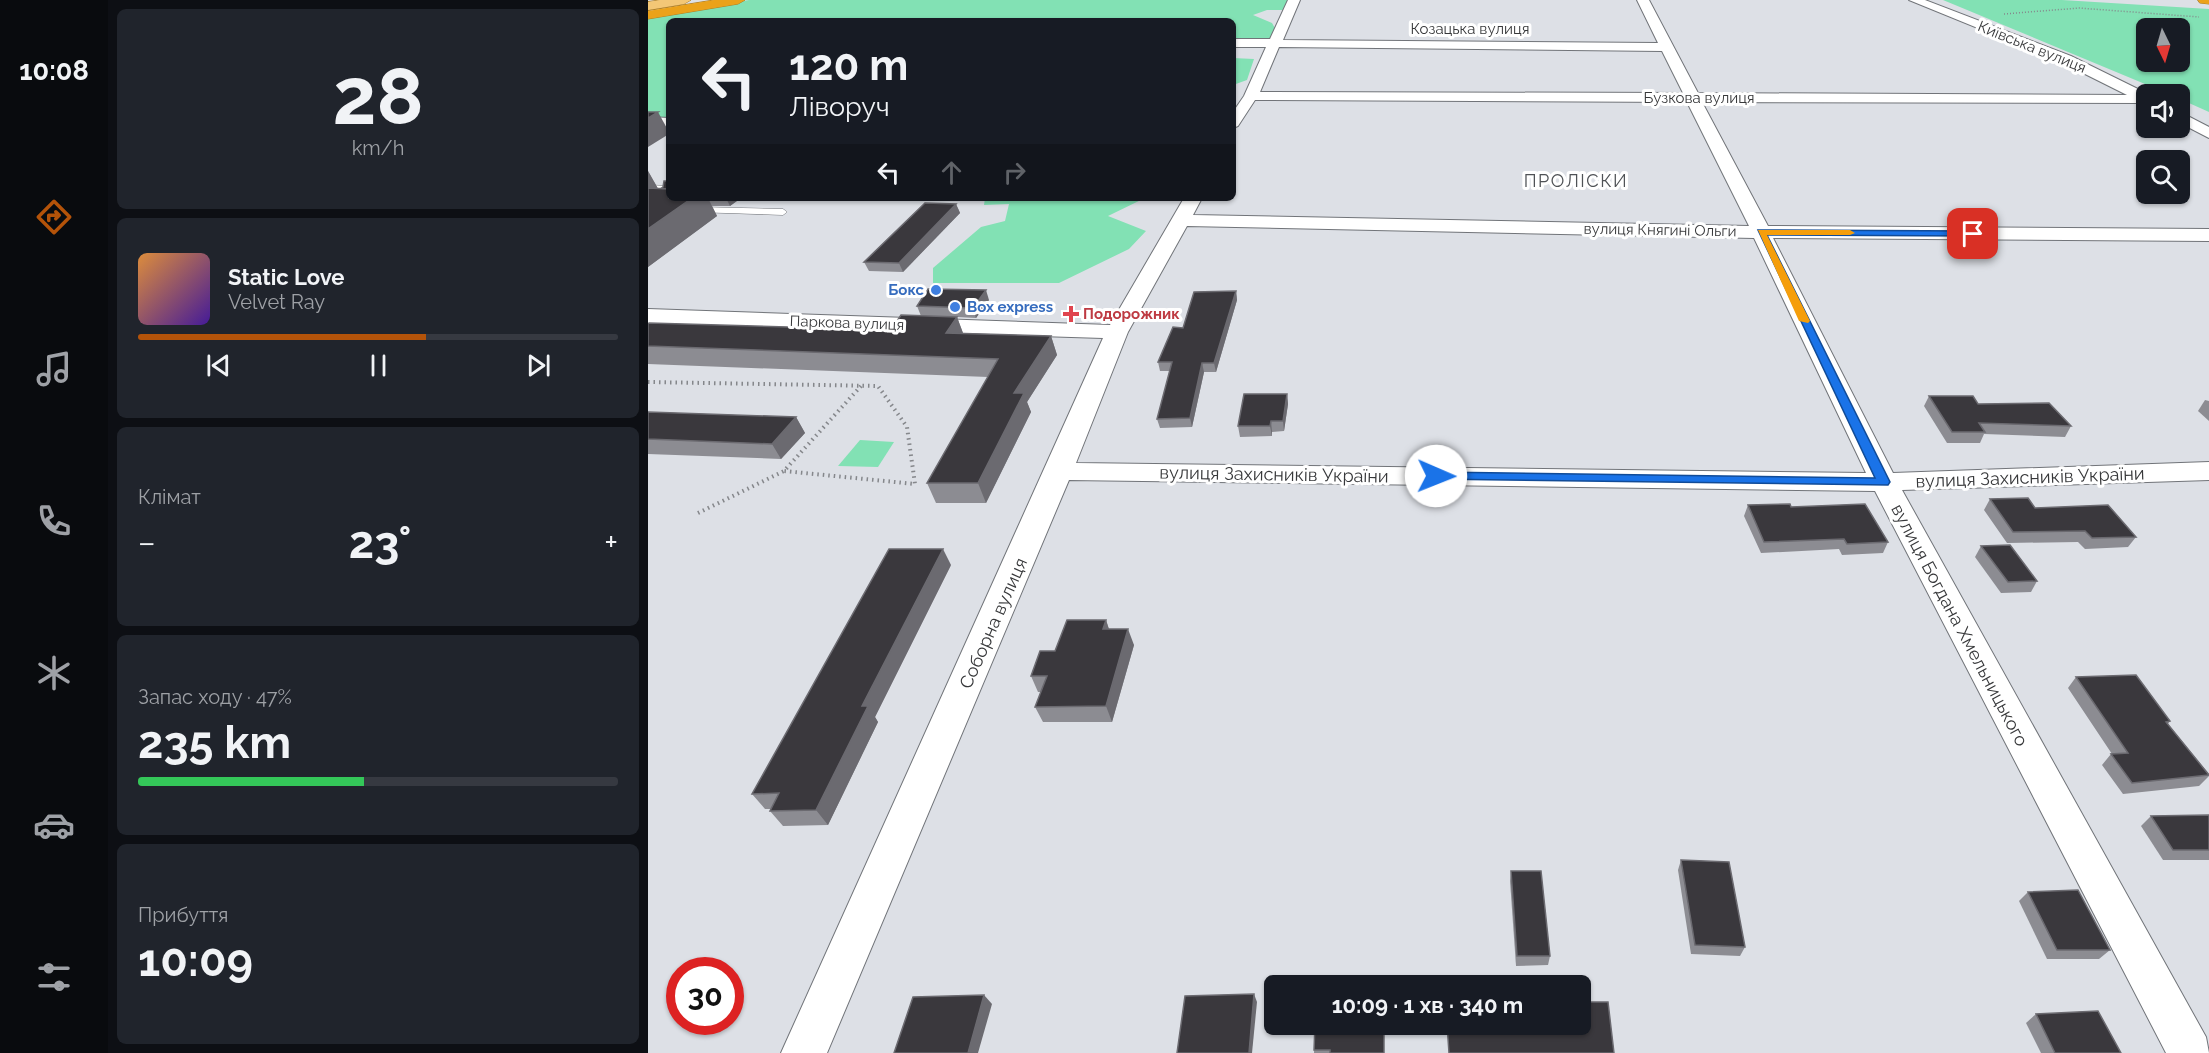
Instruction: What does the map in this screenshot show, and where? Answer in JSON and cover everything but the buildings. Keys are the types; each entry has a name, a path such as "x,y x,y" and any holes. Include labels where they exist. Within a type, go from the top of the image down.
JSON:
{"highway":[{"path":"648,15 738,0"}],"main road":[{"path":"648,6 684,0"}],"street":[{"path":"1236,118 1251,96 1294,0"},
{"name":"вулиця Богдана Хмельницького","path":"1643,0 1884,482 2190,1053"},
{"name":"Київська вулиця","path":"1915,0 2066,59 2136,94"},
{"name":"Козацька вулиця","path":"1236,43 1666,47"},
{"name":"Бузкова вулиця","path":"1251,96 2136,99"},
{"path":"648,122 666,123"},
{"path":"2190,123 2209,133"},
{"name":"вулиця Княгині Ольги","path":"1188,209 1761,232 2209,235"},
{"name":"Соборна вулиця","path":"804,1053 1059,471 1117,332 1188,209"},
{"name":"Паркова вулиця","path":"648,316 1117,332"},
{"name":"вулиця Захисників України","path":"1059,471 1884,482 2209,471"}],"lane":[{"path":"648,188 666,189"},
{"path":"693,210 783,212"}],"path":[{"path":"2004,14 2016,15 2079,8 2201,17"},
{"path":"648,382 878,386 908,427 915,484 784,471"},
{"path":"699,513 784,471 861,386"}],"green space":[{"path":"749,0 1289,0 1284,10 1267,10 1253,15 1272,23 1276,30 1268,40 1236,41 1236,18 666,18 666,117 648,117 648,17"},
{"path":"1943,0 2062,0 2209,9 2209,112 2190,103 2190,84 2145,84"},
{"path":"1236,58 1254,59 1247,80 1236,84"},
{"path":"985,201 1139,201 1108,216 1146,231 1129,249 1059,283 933,283 933,268 981,227 1005,221 1009,204 984,205"},
{"path":"860,440 894,442 878,467 838,466"}],"slow traffic":[{"path":"1805,321 1761,232 1850,233"}],"place":[{"name":"Бокс","path":"936,290"},
{"name":"Box express","path":"955,307"},
{"name":"Подорожник","path":"1071,314"}],"district":[{"name":"ПРОЛІСКИ","path":"1576,180"}],"route":[{"path":"1436,476 1884,482 1761,232 1973,234"}]}
